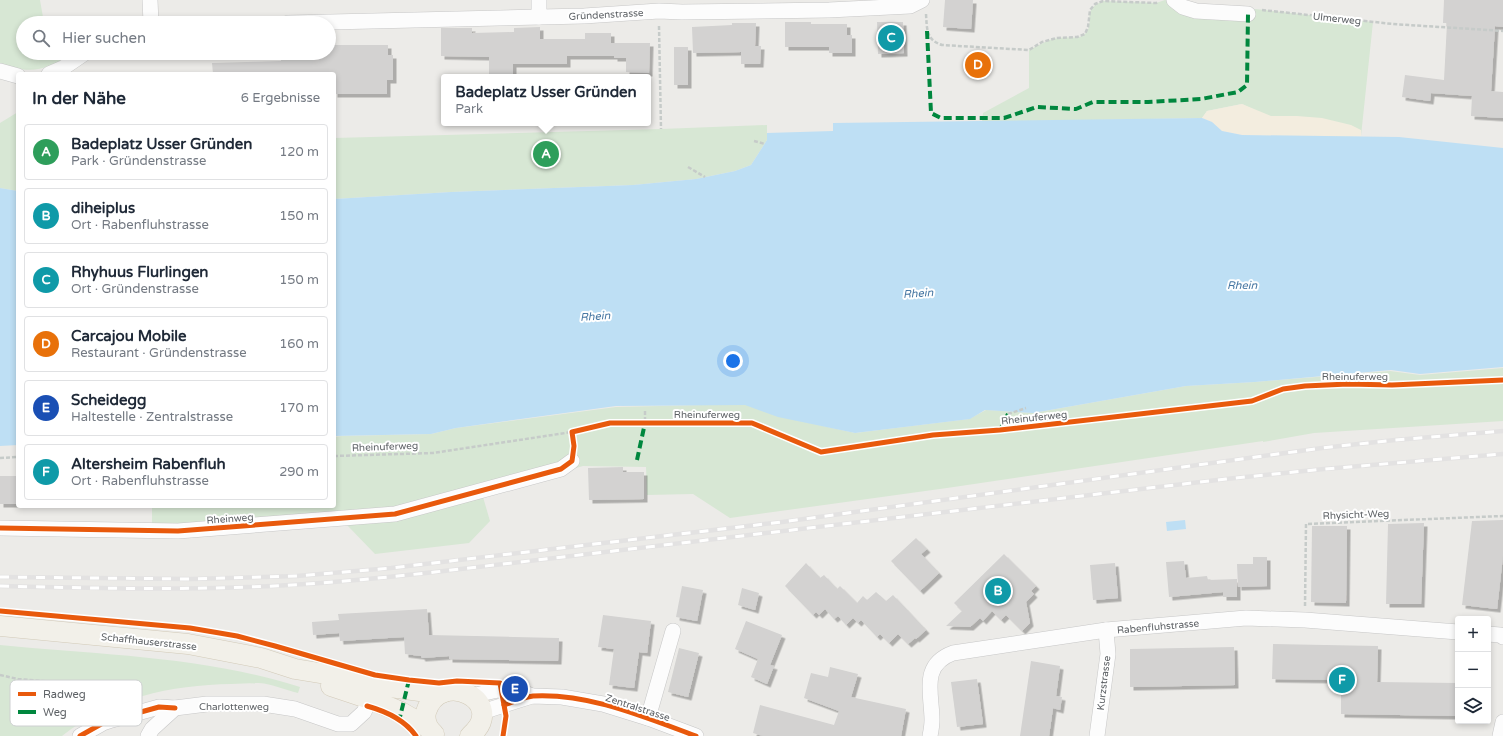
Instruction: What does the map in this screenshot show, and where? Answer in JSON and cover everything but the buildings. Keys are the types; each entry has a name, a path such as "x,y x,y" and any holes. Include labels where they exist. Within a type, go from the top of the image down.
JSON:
{"main road":[{"name":"Schaffhauserstrasse","path":"0,626 188,644 261,658 295,669 338,676 377,692 401,712 432,732"},
{"name":"Schaffhauserstrasse","path":"377,692 407,690 444,692 458,691 478,721"},
{"path":"432,732 425,720 428,706 437,696 444,692"}],"street":[{"path":"150,0 151,16"},
{"path":"539,0 539,17"},
{"path":"1167,1 1196,11 1248,14"},
{"name":"Gründenstrasse","path":"336,22 592,16 659,11 829,10 924,4"},
{"path":"54,72 64,68 75,60"},
{"path":"0,71 16,75"},
{"name":"Rheinweg","path":"0,528 178,531 395,514 561,469 572,461"},
{"name":"Rabenfluhstrasse","path":"930,736 932,722 929,685 930,675 942,657 953,653 1106,630 1246,618 1305,620 1455,632"},
{"name":"Kurzstrasse","path":"1096,736 1108,654 1106,630"},
{"path":"648,718 673,631"},
{"path":"1491,634 1500,635 1503,637"},
{"name":"Charlottenweg","path":"142,712 158,707 175,708 207,704 263,704 295,709 344,725 351,724 364,712 377,692"},
{"name":"Zentralstrasse","path":"478,721 532,696 578,699 602,704 648,718 696,736"},
{"path":"148,736 152,729 175,708"},
{"path":"1500,736 1503,722"},
{"name":"Charlottenweg","path":"80,736 98,726"}],"path":[{"path":"924,4 927,31 935,43 942,45 1029,50 1042,42 1057,38 1077,37 1085,34 1088,27 1090,10 1095,4 1103,1 1156,3 1167,1"},
{"path":"659,11 661,129"},
{"path":"754,141 765,144"},
{"path":"688,167 705,177"},
{"path":"1008,414 1026,408"},
{"path":"645,411 645,423"},
{"path":"638,423 653,423"},
{"path":"572,432 574,446 572,461"},
{"path":"0,458 16,457"},
{"path":"0,675 30,680"},
{"path":"142,698 152,699 158,707"}],"green space":[{"path":"0,0 40,0 43,16 16,16 16,60 60,60 46,67 30,70 0,65"},
{"path":"1165,0 1174,0 1248,14 1255,9 1373,22 1361,136 1310,137 1242,104 1207,111 1202,118 982,122 983,113 1029,88 1029,50 1054,39 1079,37 1085,34 1088,30 1090,12 1096,5 1103,1 1156,3"},
{"path":"16,113 16,191 0,188 0,123"},
{"path":"767,125 767,140 751,165 735,171 696,179 633,185 451,192 336,199 336,138"},
{"path":"1503,368 1503,421 1314,433 1263,442 947,488 730,518 693,494 647,495 646,467 583,466 396,518 152,533 152,508 336,508 336,437 342,436 431,434 456,428 616,407 745,404 778,416 855,433 969,419 986,410 1033,413 1186,386 1390,371 1420,375"},
{"path":"483,497 490,521 469,543 375,554 347,525 397,520"},
{"path":"0,645 151,658 189,663 263,677 300,687 298,693 259,683 209,685 186,687 142,696 142,680 10,680 10,726 76,726 62,736 0,736"}],"sand":[{"path":"1242,104 1271,116 1322,118 1351,125 1361,130 1361,136 1310,137 1242,135 1222,131 1212,122 1202,118 1207,111"}],"water":[{"name":"Rhein","path":"1202,118 1212,122 1222,131 1242,135 1399,137 1503,148 1503,367 1420,374 1391,370 1255,382 1186,386 1033,413 985,410 970,419 855,433 778,417 745,405 616,406 456,428 431,434 336,436 336,199 451,192 633,185 696,179 735,171 751,165 767,140 767,133 833,131 833,123"},
{"path":"0,188 16,191 16,445 0,446"},
{"path":"1185,520 1186,529 1167,531 1166,522"}],"railway":[{"path":"0,577 191,579 297,576 391,568 782,522 1322,448 1503,431"},
{"path":"0,586 217,588 271,586 388,577 1226,479 1503,454"}],"marked path":[{"path":"927,31 931,113 941,118 1004,118 1037,107 1076,109 1093,102 1148,102 1201,99 1238,92 1247,85 1248,14"},
{"path":"1000,430 1008,414"},
{"path":"637,460 645,423"},
{"path":"400,722 409,680"}],"cycle path":[{"name":"Rheinuferweg","path":"0,528 178,531 395,514 561,469 572,461 574,446 572,432 610,423 752,423 821,452 933,435 1000,430 1252,401 1283,389 1305,386 1348,384 1392,385 1503,380"},
{"path":"0,611 190,628 237,636 375,675 439,683 457,681 500,683 506,716 503,736"},
{"path":"504,705 522,698 533,696 575,698 595,702 636,714 696,736"},
{"path":"367,706 394,717 406,725 416,736"},
{"path":"142,712 159,707 175,708"},
{"path":"80,736 98,726"}],"place":[{"name":"Rhyhuus Flurlingen","path":"891,38"},
{"name":"Carcajou Mobile","path":"978,65"},
{"name":"Badeplatz Usser Gründen","path":"546,154"},
{"name":"diheiplus","path":"998,591"},
{"name":"Altersheim Rabenfluh","path":"1342,680"},
{"name":"Scheidegg","path":"515,689"}]}
